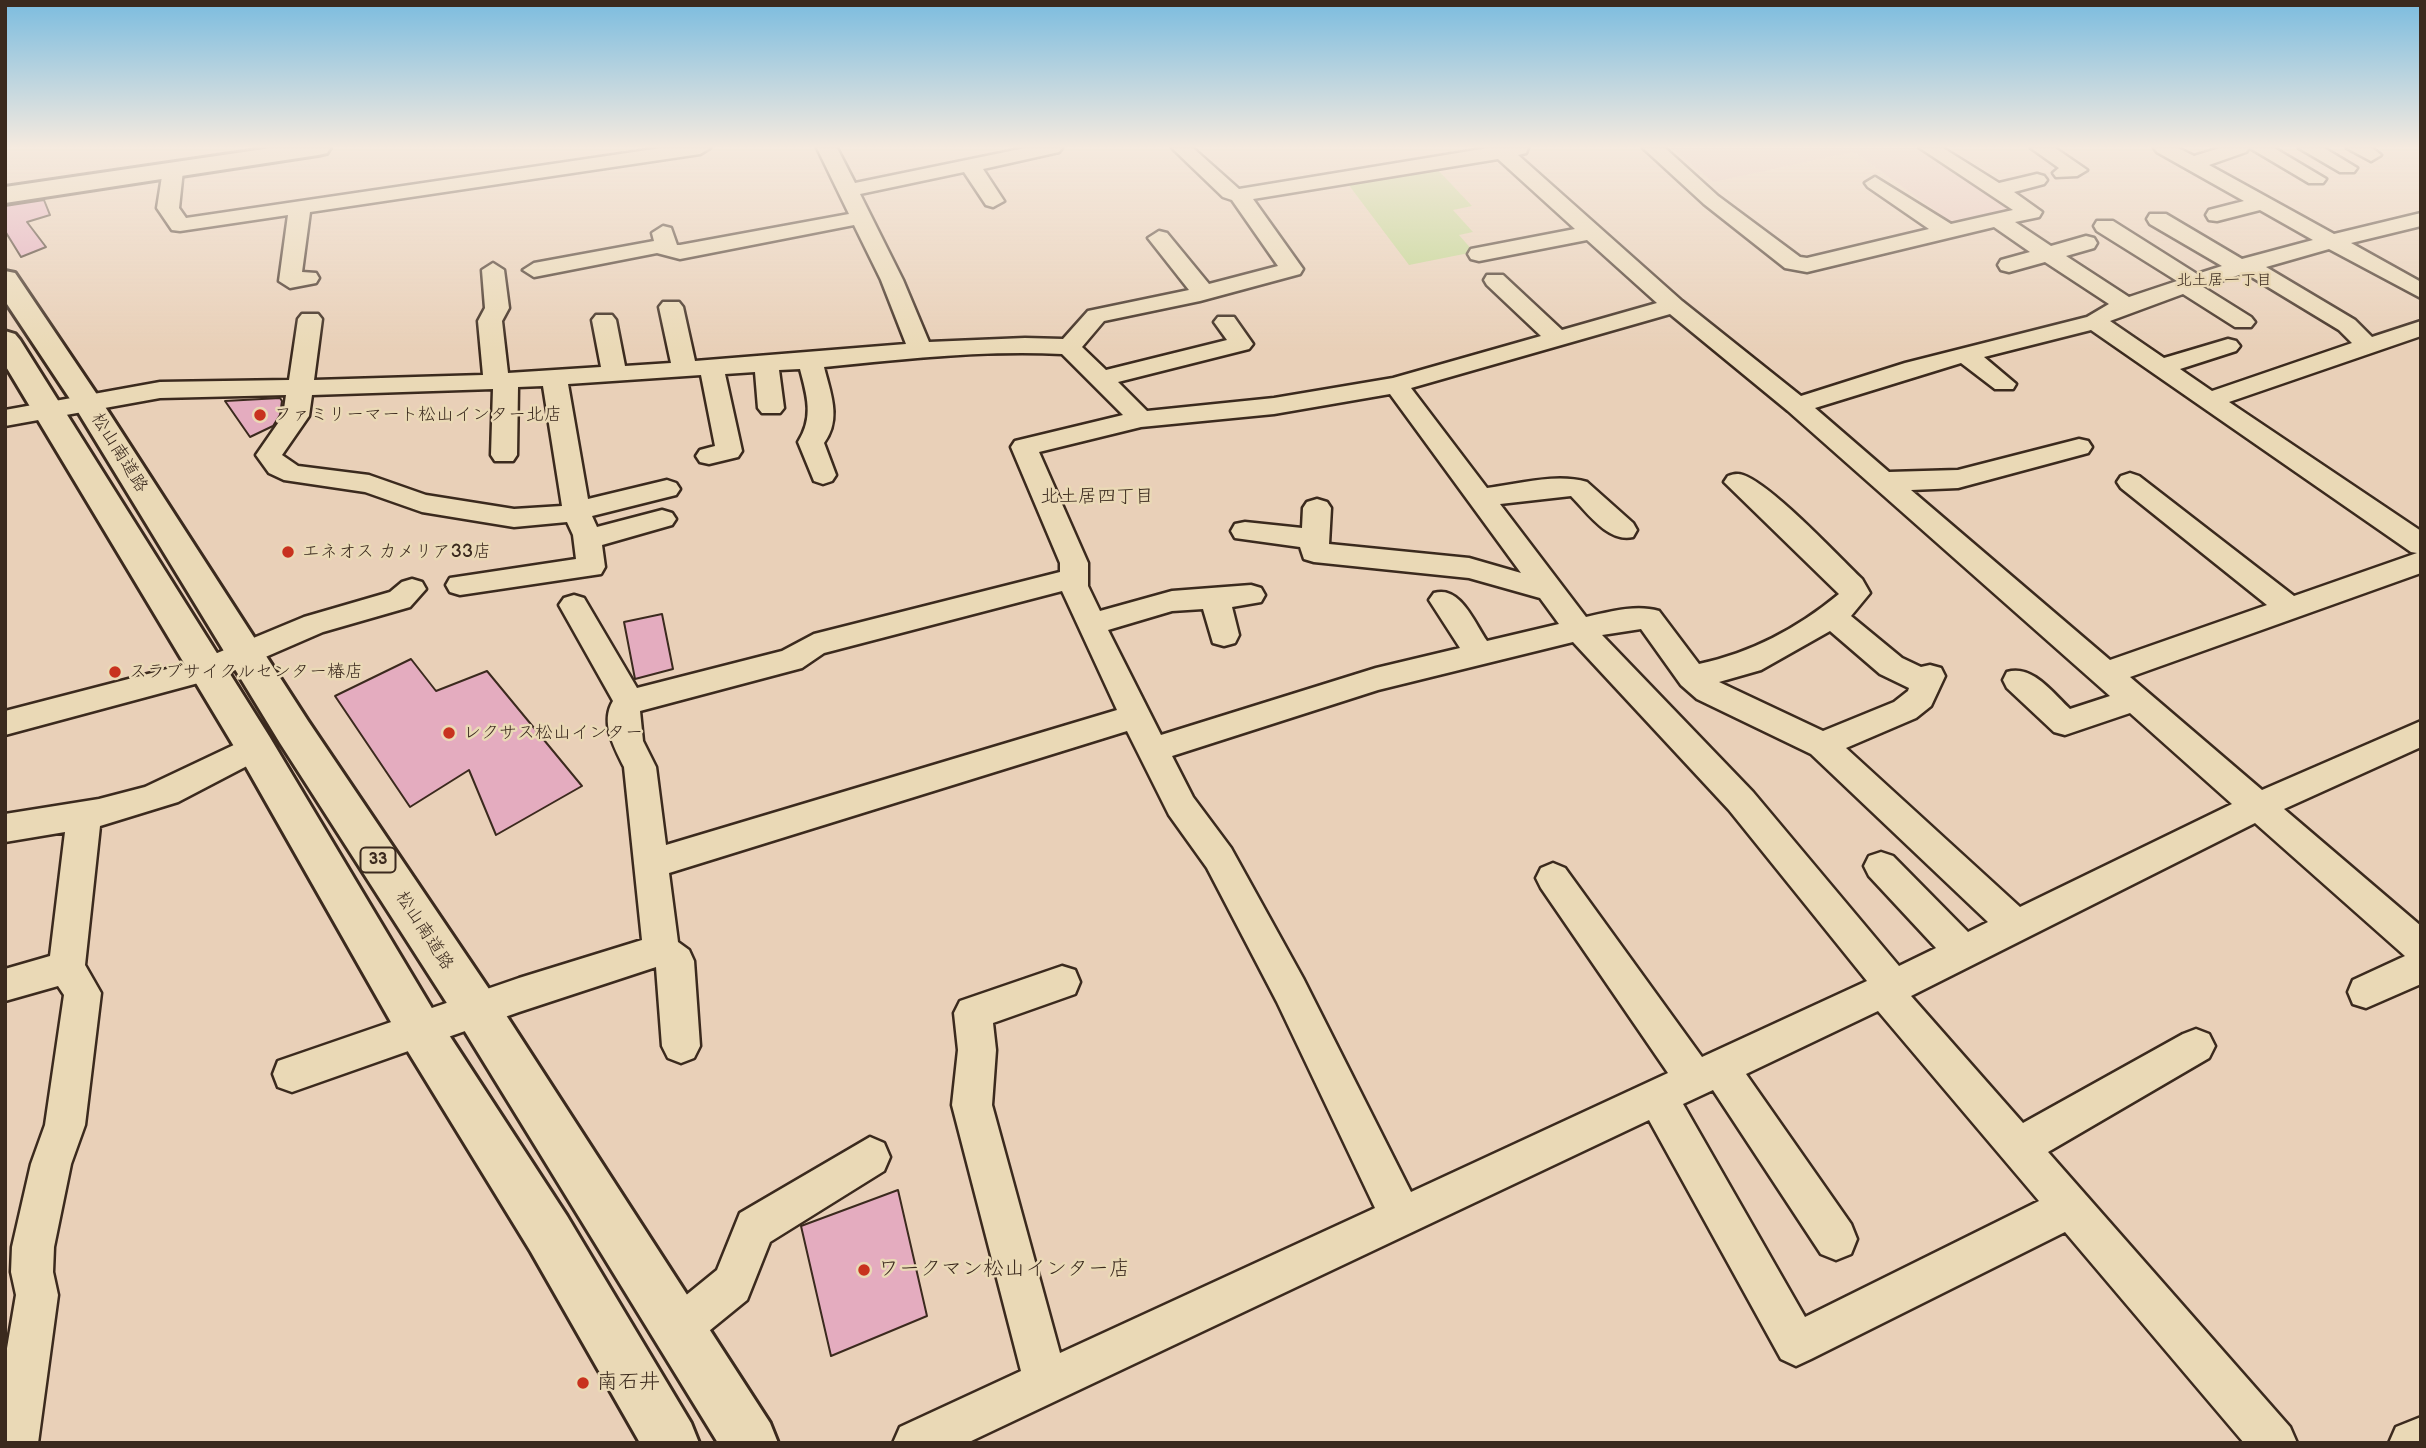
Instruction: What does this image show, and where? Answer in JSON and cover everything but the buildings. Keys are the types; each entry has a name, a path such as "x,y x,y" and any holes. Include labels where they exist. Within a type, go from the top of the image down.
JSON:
{"main road":[{"name":"松山南道路","path":"5,279 67,406 206,670 255,747 420,1030 549,1234 671,1443"},
{"name":"松山南道路","path":"5,340 67,406 246,653 477,1010 750,1443"}],"street":[{"path":"173,216 180,225 243,216"},
{"path":"299,216 290,281 308,278"},
{"path":"1069,347 1096,316 1200,294 1292,269 1254,216"},
{"path":"1576,216 1674,306 1797,406 2421,948"},
{"path":"1731,216 1793,263 1807,265 2016,216"},
{"path":"1923,216 1947,232"},
{"path":"2286,216 2421,291"},
{"path":"534,270 673,249 762,243 859,218 891,280 920,350"},
{"path":"2158,219 2347,326 2368,346"},
{"path":"1797,406 1914,368 2095,322 2105,313 2126,305 2243,266 2331,240 2421,219"},
{"path":"1997,220 2126,305"},
{"path":"2009,265 2048,254 2100,230 2189,283 2243,321"},
{"path":"1479,254 1592,232"},
{"path":"1159,238 1200,288 1200,294"},
{"path":"2387,272 2421,261"},
{"path":"493,270 497,308 490,321 501,381 504,454"},
{"path":"1495,280 1558,339"},
{"path":"1402,1218 1277,966 1219,858 1181,806 1152,750 1074,586 1074,563 1024,447 1141,419 1274,406 1396,385 1674,306"},
{"path":"671,307 685,369"},
{"path":"310,319 296,416 269,454 278,467 314,478 369,484 422,503 514,518 556,516 667,489"},
{"path":"604,320 614,373"},
{"path":"1101,379 1241,344 1226,322"},
{"path":"2095,322 2419,545 2290,608 2105,674"},
{"path":"2209,400 2421,328"},
{"path":"5,418 160,390 501,381 766,364 920,350 1025,345 1069,347 1141,419"},
{"path":"2161,367 2228,346"},
{"path":"1966,355 2004,384"},
{"path":"810,360 823,424 820,435 801,444 823,475"},
{"path":"766,364 771,408"},
{"path":"709,456 729,451 711,367"},
{"path":"460,585 591,566 588,539 576,511 554,376"},
{"path":"1396,385 1580,631 1741,801 2019,1147 2274,1443"},
{"path":"1881,480 1929,482 1958,478 2079,447"},
{"path":"1692,677 1750,662 1831,616 1851,601 1856,593 1852,586 1765,503 1737,482"},
{"path":"2130,482 2290,608"},
{"path":"1481,498 1561,487 1578,488 1623,530"},
{"path":"1317,508 1314,552 1408,553 1547,590"},
{"path":"2390,524 2421,512"},
{"path":"588,539 662,519"},
{"path":"1245,531 1315,538"},
{"path":"681,1046 676,961 661,950 640,767 627,741 622,712 629,702 791,660 814,645 1074,578"},
{"path":"5,723 206,670 314,624 400,600 412,589"},
{"path":"1091,624 1172,601 1251,595"},
{"path":"1216,598 1224,635"},
{"path":"1444,600 1480,655"},
{"path":"574,605 629,702"},
{"path":"1822,745 1905,710 1920,698 1928,680 1891,666 1831,616"},
{"path":"1152,750 1376,679 1615,621 1649,618 1692,677 1727,703 1822,745 2016,926"},
{"path":"2018,680 2065,723 2135,699"},
{"path":"651,864 1136,716"},
{"path":"916,1443 1658,1098 2259,806 2421,733"},
{"path":"5,828 84,815 172,791 255,747"},
{"path":"14,1418 37,1295 32,1272 33,1247 51,1164 65,1125 83,993 67,967 84,815"},
{"path":"1881,866 1963,951"},
{"path":"1553,878 1836,1239"},
{"path":"292,1074 661,950"},
{"path":"2366,992 2421,966"},
{"path":"5,985 67,967"},
{"path":"1045,1382 972,1105 977,1050 973,1013 1062,982"},
{"path":"2019,1147 2196,1046"},
{"path":"1658,1098 1796,1344 2070,1207"},
{"path":"678,1329 732,1285 755,1228 870,1157"},
{"path":"2412,1443 2421,1440"}],"shaded area":[{"path":"1942,216 1993,216 1954,224"}],"green space":[{"path":"1372,216 1458,216 1473,232 1459,235 1474,252 1409,265"}],"place":[{"name":"ファミリーマート松山インター北店","path":"260,415"},
{"name":"エネオス カメリア33店","path":"288,552"},
{"name":"スラブサイクルセンター椿店","path":"115,672"},
{"name":"レクサス松山インター","path":"449,733"},
{"name":"ワークマン松山インター店","path":"864,1270"},
{"name":"南石井","path":"583,1383"}],"district":[{"name":"北土居一丁目","path":"2224,281"},
{"name":"北土居四丁目","path":"1097,497"}]}
